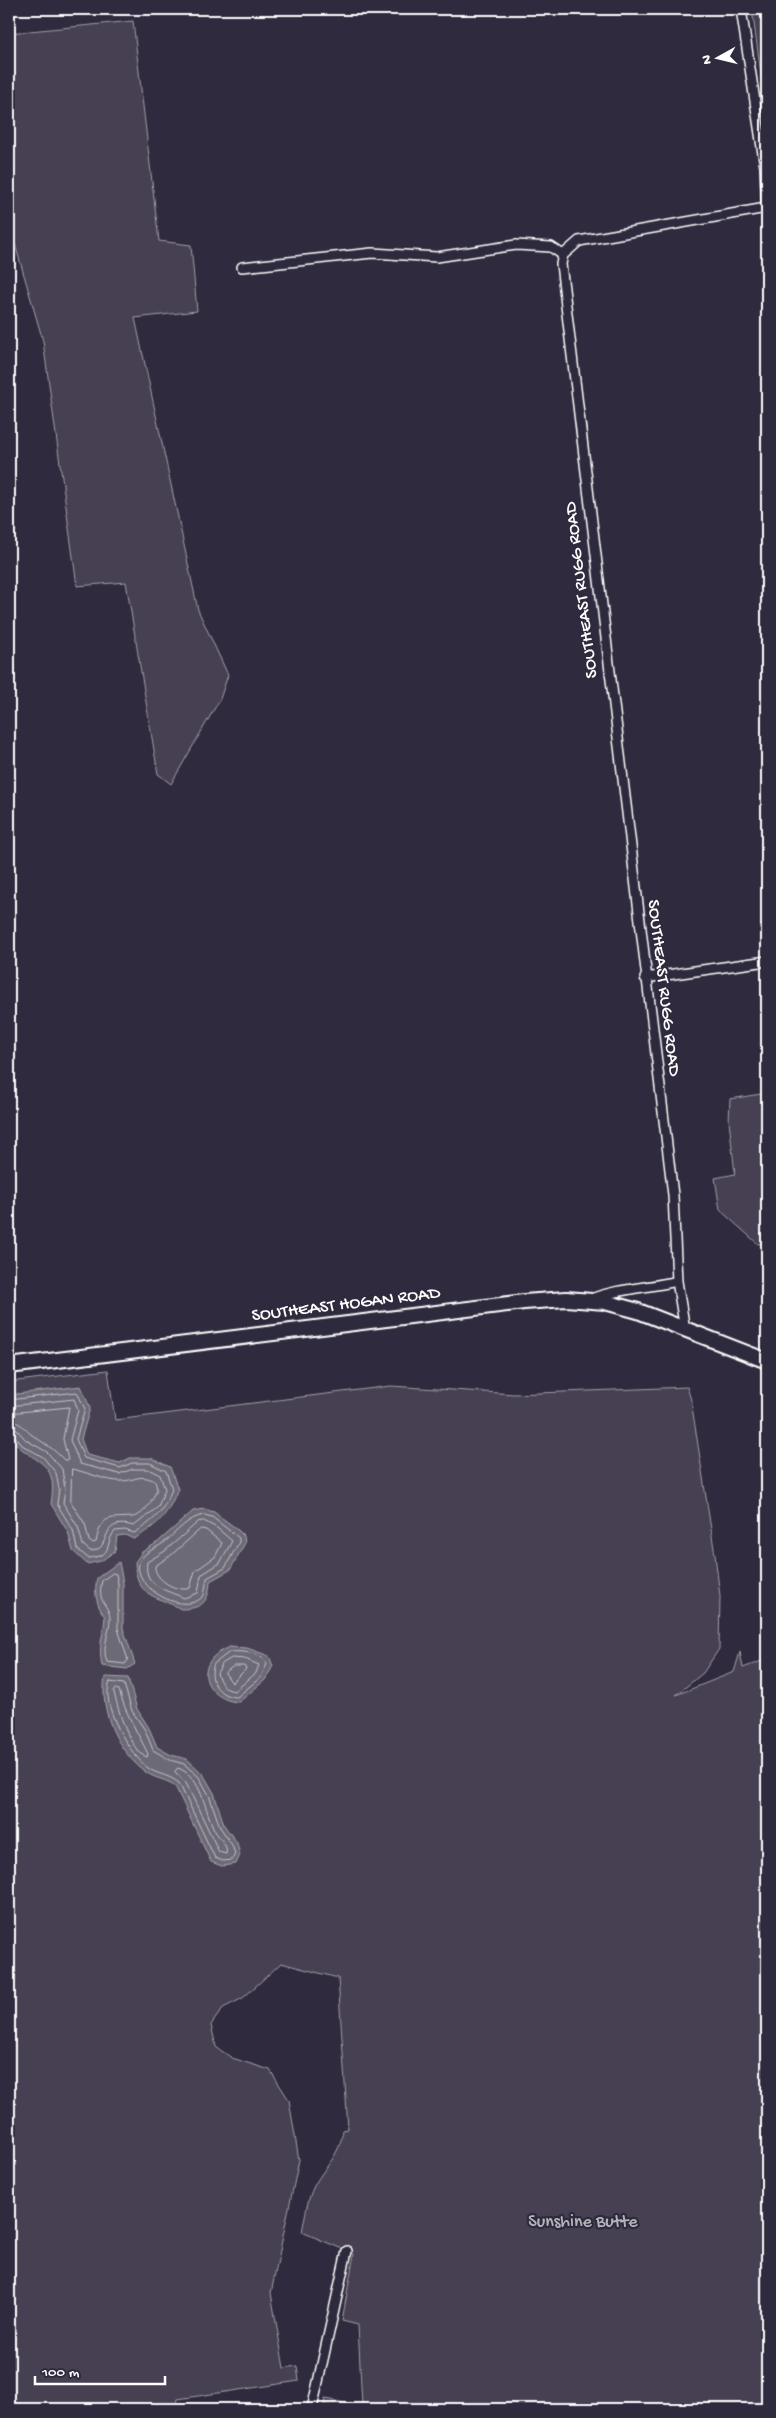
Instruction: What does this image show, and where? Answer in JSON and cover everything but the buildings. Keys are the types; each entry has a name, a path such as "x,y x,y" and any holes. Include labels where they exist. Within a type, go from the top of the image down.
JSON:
{"main road":[{"name":"SOUTHEAST HOGAN ROAD","path":"9,1366 524,1302 561,1300 605,1302 631,1309 767,1361"}],"street":[{"path":"242,267 372,253 438,257 516,245 550,247 563,255 579,241 589,238 767,210 765,167 741,9"},
{"name":"SOUTHEAST RUGG ROAD","path":"563,255 560,264 561,278 676,1222 678,1281 685,1330"},
{"path":"645,978 767,960"},
{"path":"586,1300 611,1292 657,1286 678,1281"},
{"path":"312,2409 347,2251"}],"green space":[{"path":"752,9 767,9 767,118"},
{"path":"133,21 159,241 191,245 197,311 135,318 198,610 228,675 220,699 171,784 158,774 126,582 77,586 43,341 13,237 9,231 9,33"},
{"path":"767,1093 767,1243 758,1244 720,1210 715,1178 735,1174 729,1121 730,1099"},
{"name":"Sunshine Butte","path":"108,1370 115,1420 391,1386 514,1394 687,1387 691,1400 715,1555 720,1596 719,1649 703,1673 676,1695 734,1672 740,1652 743,1668 767,1659 767,2409 345,2409 324,2405 325,2399 362,2406 358,2325 342,2321 354,2254 302,2232 308,2203 314,2186 335,2154 343,2130 348,2129 338,1978 281,1963 243,1998 223,2008 211,2025 216,2047 232,2058 270,2070 289,2100 299,2160 271,2293 284,2368 297,2366 299,2381 178,2399 175,2409 9,2409 9,1382"}],"water":[{"path":"81,1386 90,1408 81,1439 87,1455 120,1463 130,1458 151,1458 170,1467 178,1489 166,1513 156,1524 134,1539 125,1535 117,1536 115,1551 101,1561 87,1564 73,1551 68,1532 51,1504 53,1489 48,1470 9,1437 9,1395"},
{"path":"204,1509 214,1512 237,1529 244,1536 245,1543 230,1570 210,1581 206,1599 195,1607 181,1609 149,1594 143,1589 136,1574 135,1562 142,1552 158,1542 193,1511"},
{"path":"119,1562 123,1583 123,1628 135,1664 127,1669 102,1666 101,1646 105,1617 96,1594 97,1578"},
{"path":"229,1647 247,1648 269,1656 273,1666 265,1680 239,1702 224,1699 217,1695 208,1683 206,1676 206,1669 212,1659"},
{"path":"105,1677 128,1678 137,1709 149,1728 157,1747 171,1755 187,1759 203,1774 214,1793 224,1825 237,1843 240,1855 236,1864 222,1866 211,1862 175,1786 147,1773 137,1765 119,1743 108,1717 105,1704"}]}
